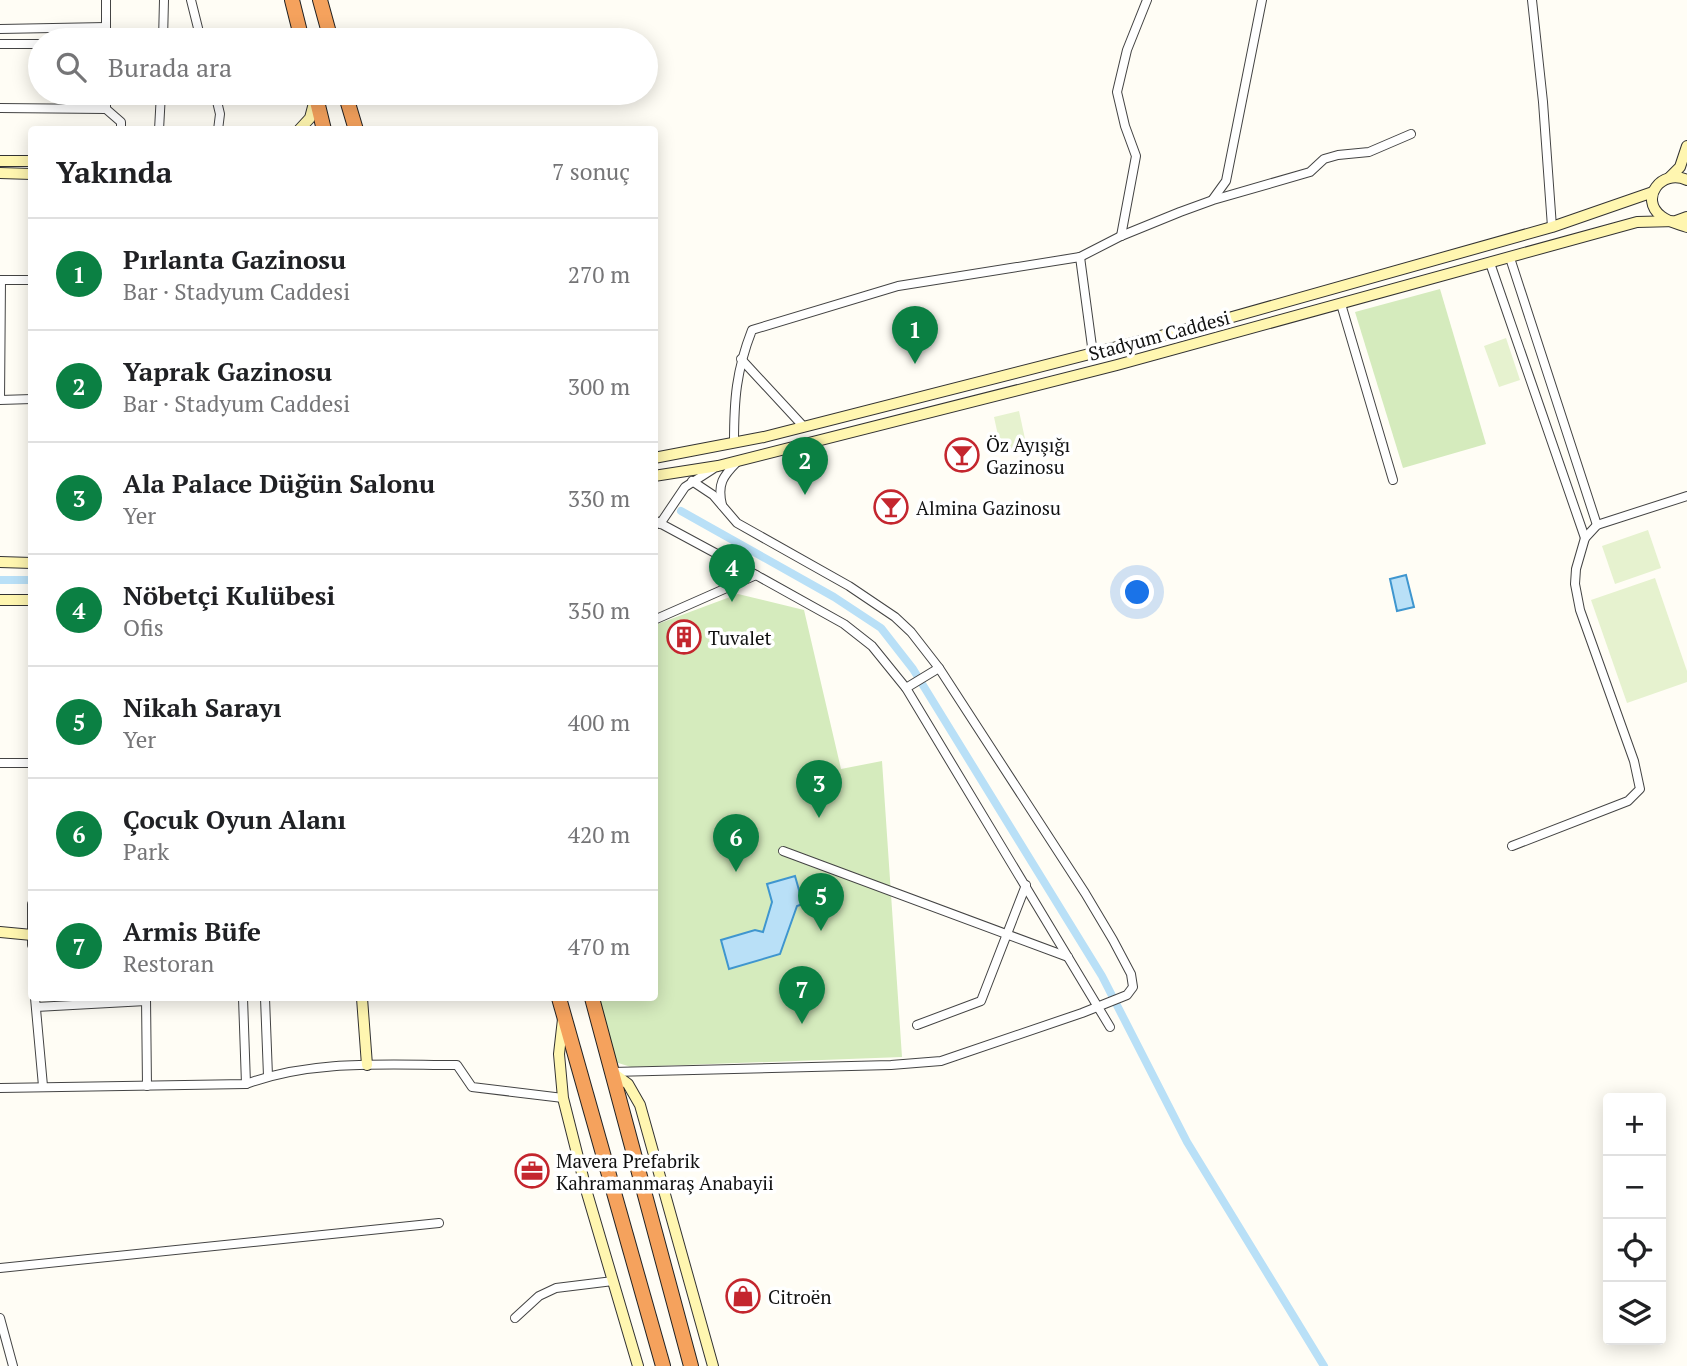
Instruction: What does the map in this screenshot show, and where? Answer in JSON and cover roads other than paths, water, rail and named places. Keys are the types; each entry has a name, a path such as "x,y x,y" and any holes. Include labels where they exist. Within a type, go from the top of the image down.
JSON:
{"highway":[{"path":"292,0 299,28"},
{"path":"320,0 328,28"},
{"path":"318,105 323,126"},
{"path":"349,105 355,126"},
{"path":"560,1001 663,1366"},
{"path":"593,1001 691,1366"}],"main road":[{"path":"303,126 310,118 313,105"},
{"path":"1670,177 1680,167 1687,146"},
{"path":"0,162 28,161"},
{"path":"0,173 28,174"},
{"name":"Stadyum Caddesi","path":"658,456 804,427 1211,323 1552,227 1653,191 1663,180 1670,177"},
{"path":"1670,177 1687,180"},
{"path":"1653,191 1654,207 1662,218 1687,227"},
{"name":"Stadyum Caddesi","path":"658,475 739,461 1118,365 1637,222 1676,221 1687,217"},
{"path":"1514,238 1510,242 1514,257"},
{"path":"1477,248 1485,265"},
{"path":"1344,303 1356,296 1349,283"},
{"path":"0,562 28,563"},
{"path":"0,600 28,600"},
{"path":"0,932 28,934"},
{"path":"362,1001 367,1065"},
{"path":"563,1016 559,1054 563,1098 587,1194 638,1366"},
{"path":"612,1072 628,1084 640,1105 713,1366"}],"street":[{"path":"53,28 106,27 106,0"},
{"path":"163,28 164,0"},
{"path":"191,0 198,28"},
{"path":"1121,236 1136,156 1116,92 1127,50 1147,0"},
{"path":"1213,200 1226,181 1262,0"},
{"path":"1532,0 1552,227"},
{"path":"0,29 28,28"},
{"path":"0,44 28,44"},
{"path":"159,126 160,105"},
{"path":"218,105 224,126"},
{"path":"0,108 106,109 121,122 121,126"},
{"path":"218,126 220,114"},
{"path":"734,443 734,400 741,359 752,330 898,286 1080,257 1121,236 1213,200 1310,172 1324,159 1369,152 1410,134"},
{"path":"1080,257 1093,354"},
{"path":"1514,257 1597,525"},
{"path":"1485,265 1586,538"},
{"path":"28,280 1,280 0,400 28,400"},
{"path":"1344,303 1393,480"},
{"path":"741,359 804,427"},
{"path":"723,508 720,485 724,475 739,461"},
{"path":"658,521 685,486 718,466"},
{"path":"612,1072 902,1065 941,1061 1127,995 1133,986 1131,975 1113,940 939,668 911,632 886,610 849,586 737,523 713,495 692,481"},
{"path":"1512,846 1628,801 1640,789 1634,761 1580,610 1576,576 1586,538 1597,525 1687,496"},
{"path":"658,523 844,624 872,646 906,688 1069,957 1102,1004 1110,1027"},
{"path":"658,618 755,575"},
{"path":"906,688 939,668"},
{"path":"0,763 28,763"},
{"path":"783,850 1069,957"},
{"path":"917,1025 981,1001 1026,885"},
{"path":"35,1001 43,1086"},
{"path":"36,1007 118,1001"},
{"path":"146,1001 147,1086"},
{"path":"243,1001 247,1084"},
{"path":"265,1001 268,1076"},
{"path":"0,1088 247,1084 283,1071 367,1065 457,1065 472,1087 563,1098"},
{"path":"0,1268 439,1223"},
{"path":"515,1318 539,1296 556,1288 613,1281"},
{"path":"0,1318 13,1366"}],"water":[{"path":"1406,575 1414,607 1397,611 1390,579"},
{"path":"795,876 803,904 797,906 780,954 729,969 721,940 755,930 763,932 772,902 767,884"}],"waterway":[{"path":"681,511 834,597 881,628 913,669 1102,976 1187,1142 1324,1366"},
{"path":"0,580 28,580"}],"place":[{"name":"Pırlanta Gazinosu","path":"915,364"},
{"name":"Öz Ayışığı Gazinosu","path":"962,455"},
{"name":"Yaprak Gazinosu","path":"805,495"},
{"name":"Almina Gazinosu","path":"891,507"},
{"name":"Nöbetçi Kulübesi","path":"732,602"},
{"name":"Tuvalet","path":"684,637"},
{"name":"Ala Palace Düğün Salonu","path":"819,818"},
{"name":"Çocuk Oyun Alanı","path":"736,872"},
{"name":"Nikah Sarayı","path":"821,931"},
{"name":"Armis Büfe","path":"802,1024"},
{"name":"Mavera Prefabrik Kahramanmaraş Anabayii","path":"532,1171"},
{"name":"Citroën","path":"743,1296"}]}
